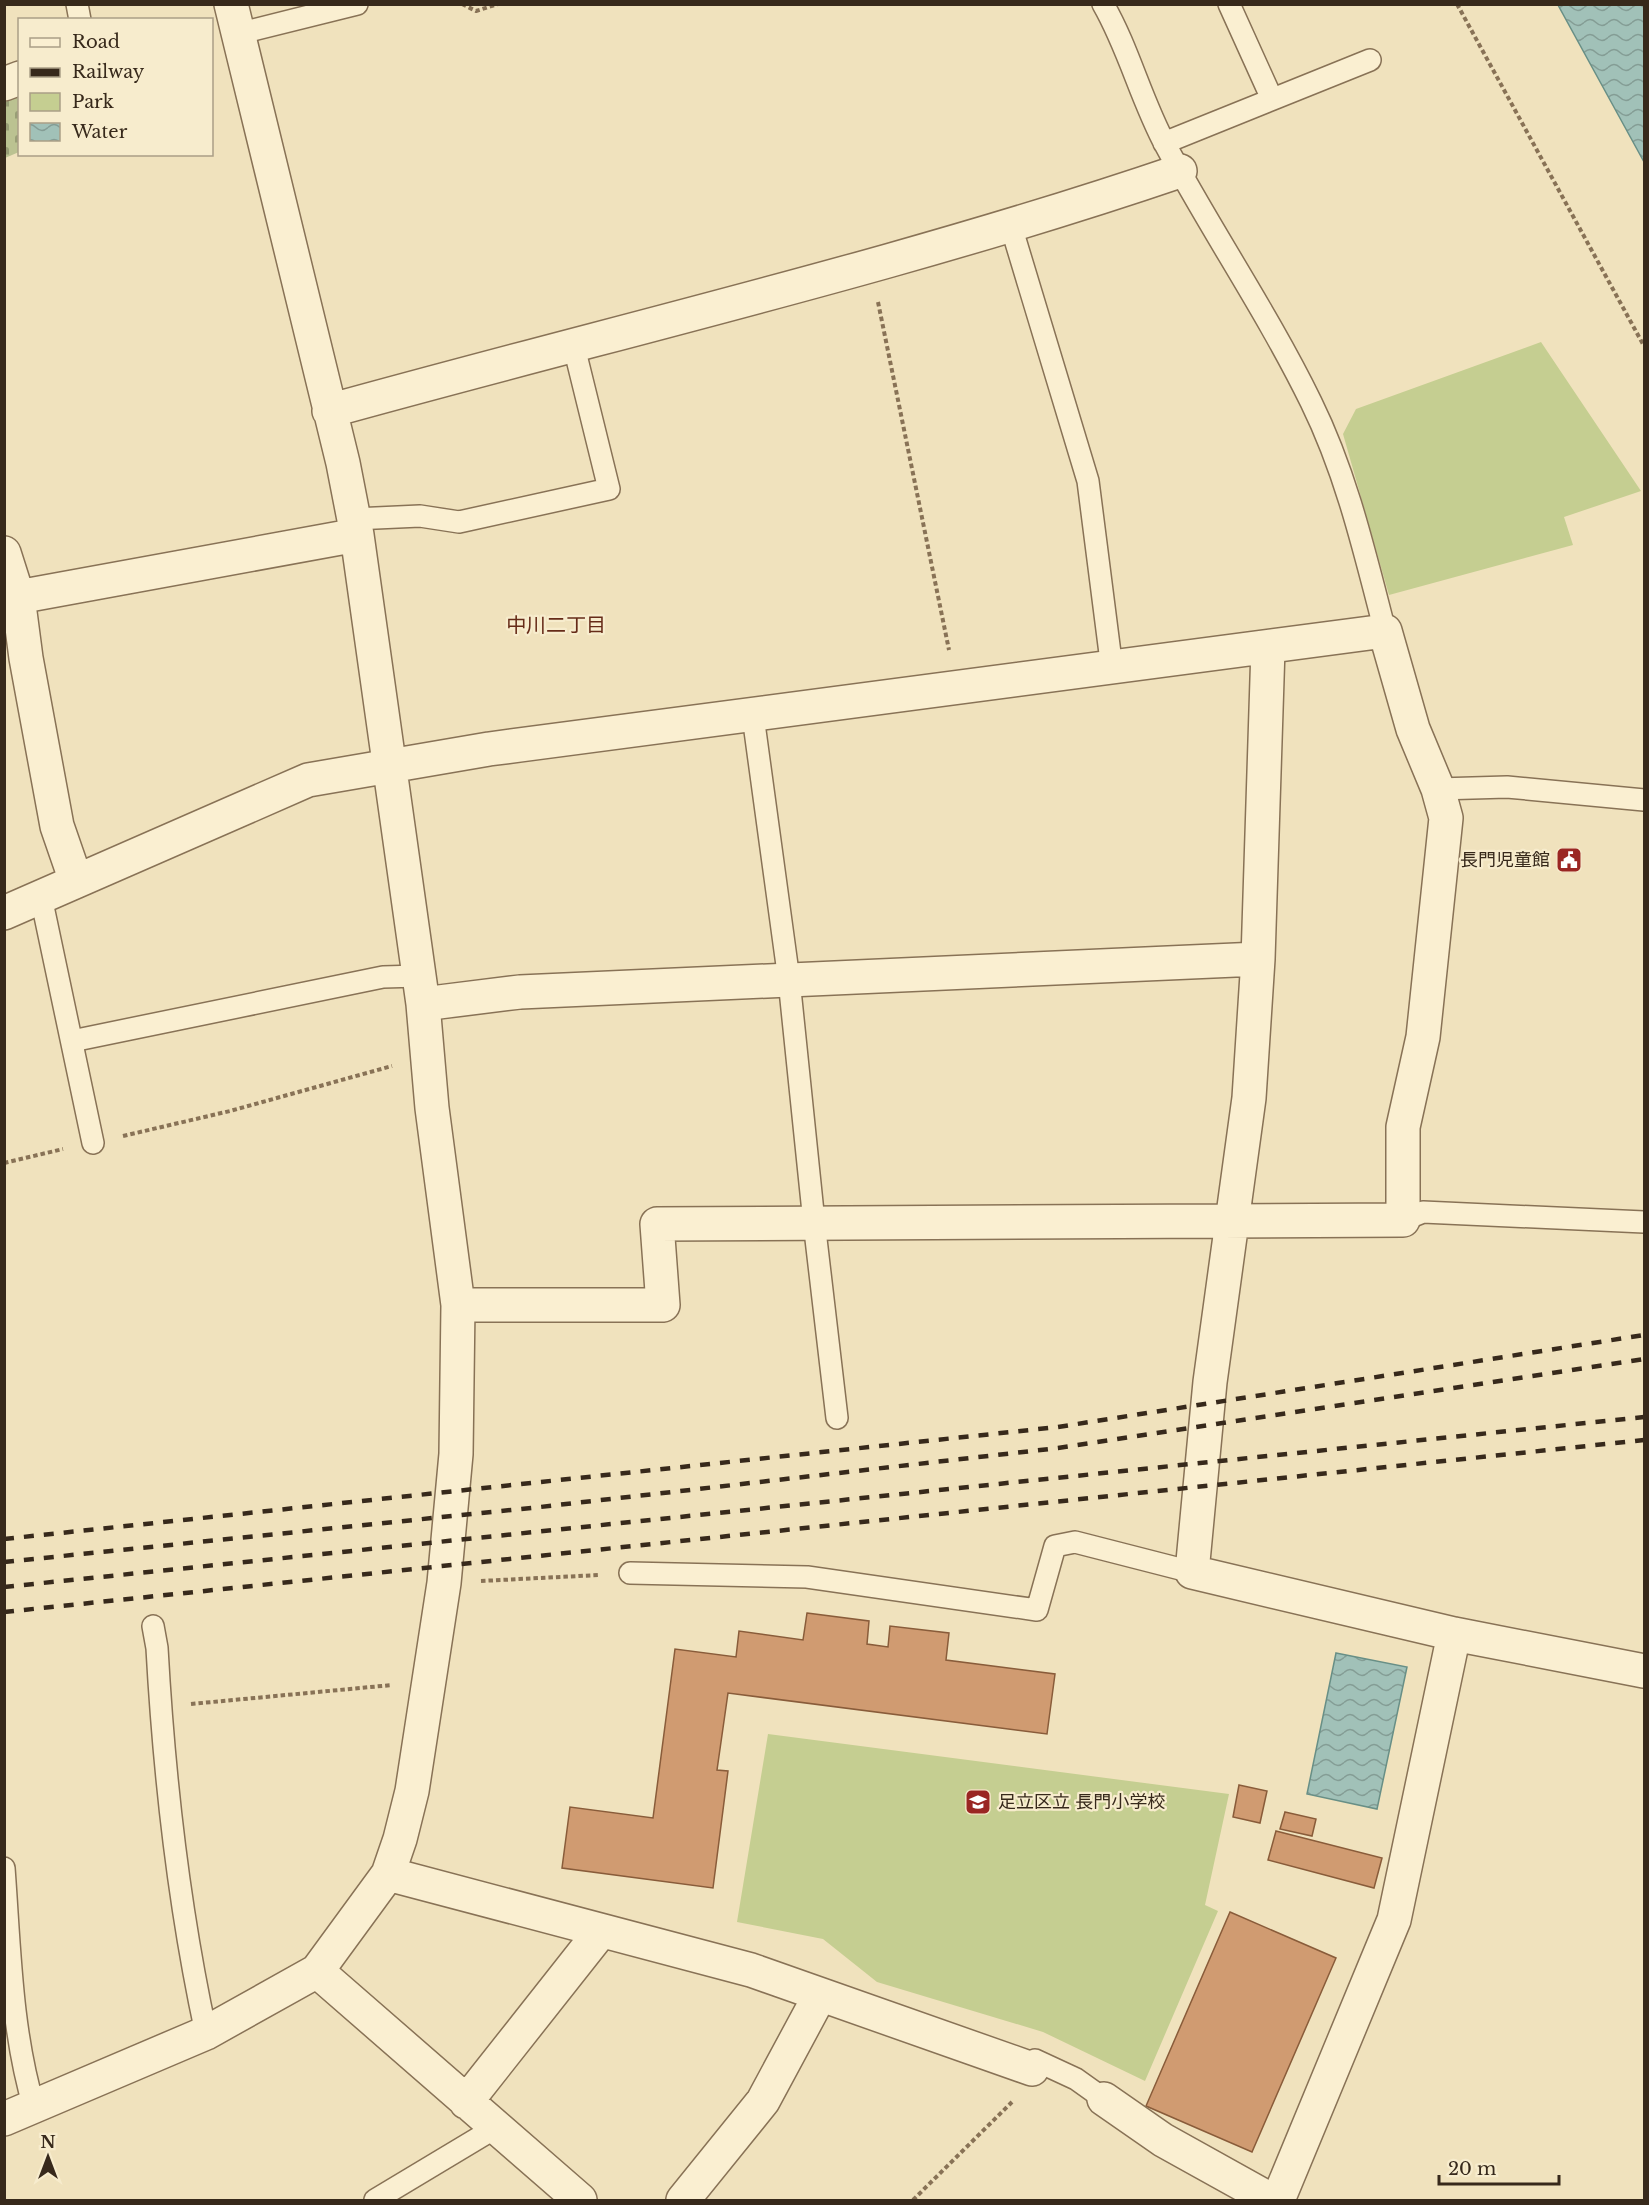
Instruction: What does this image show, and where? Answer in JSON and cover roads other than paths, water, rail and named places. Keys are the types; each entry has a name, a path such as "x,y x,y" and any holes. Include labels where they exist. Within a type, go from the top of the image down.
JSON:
{"street":[{"path":"4,2119 206,2033 317,1971 388,1874 412,1791 444,1582 456,1454 458,1305 427,1057 421,990 391,765 356,527 329,411 229,20"},
{"path":"329,411 574,347 1011,226 1180,171"},
{"path":"18,597 356,527"},
{"path":"4,552 18,597 26,658 57,826 76,881"},
{"path":"4,913 308,780 489,749 1384,632 1413,729 1438,789 1446,819 1424,1037 1403,1127 1403,1220 657,1224 663,1305 458,1305"},
{"path":"1268,648 1257,959 1249,1098 1230,1221 1210,1382 1192,1572 1454,1634 1644,1671"},
{"path":"421,990 520,992 1257,959"},
{"path":"1278,2200 1394,1920 1454,1634"},
{"path":"388,1874 751,1970 1032,2069"},
{"path":"466,2102 601,1931"},
{"path":"317,1971 580,2200"},
{"path":"683,2200 764,2101 820,1995"},
{"path":"1104,2099 1163,2140 1271,2200"}],"lane":[{"path":"229,20 357,4"},
{"path":"1103,4 1114,23 1164,143 1312,403 1339,468 1359,530 1384,632"},
{"path":"1229,4 1272,99"},
{"path":"1164,143 1371,60"},
{"path":"1011,226 1088,481 1112,669"},
{"path":"356,527 420,516 459,522 609,489 574,347"},
{"path":"753,716 789,980 837,1418"},
{"path":"1438,789 1507,787 1644,800"},
{"path":"41,897 93,1143"},
{"path":"72,1041 383,977 421,990"},
{"path":"1403,1220 1424,1212 1644,1222"},
{"path":"630,1573 807,1577 1037,1610 1055,1546 1075,1542 1192,1572"},
{"path":"153,1626 157,1648 168,1793 194,1977 206,2033"},
{"path":"4,1868 15,2005 26,2078 34,2107"},
{"path":"1032,2069 1035,2060 1076,2079 1104,2099"},
{"path":"375,2200 495,2128"}],"water":[{"path":"1558,5 1644,5 1644,162"},
{"path":"1336,1653 1407,1667 1377,1809 1307,1794"}],"railway":[{"path":"4,1539 1058,1427 1644,1335"},
{"path":"4,1562 540,1507 1058,1448 1644,1359"},
{"path":"4,1587 1644,1417"},
{"path":"4,1612 1644,1440"}],"place":[{"name":"長門児童館","path":"1569,860"},
{"name":"足立区立 長門小学校","path":"978,1802"}],"district":[{"name":"中川二丁目","path":"556,625"}]}
